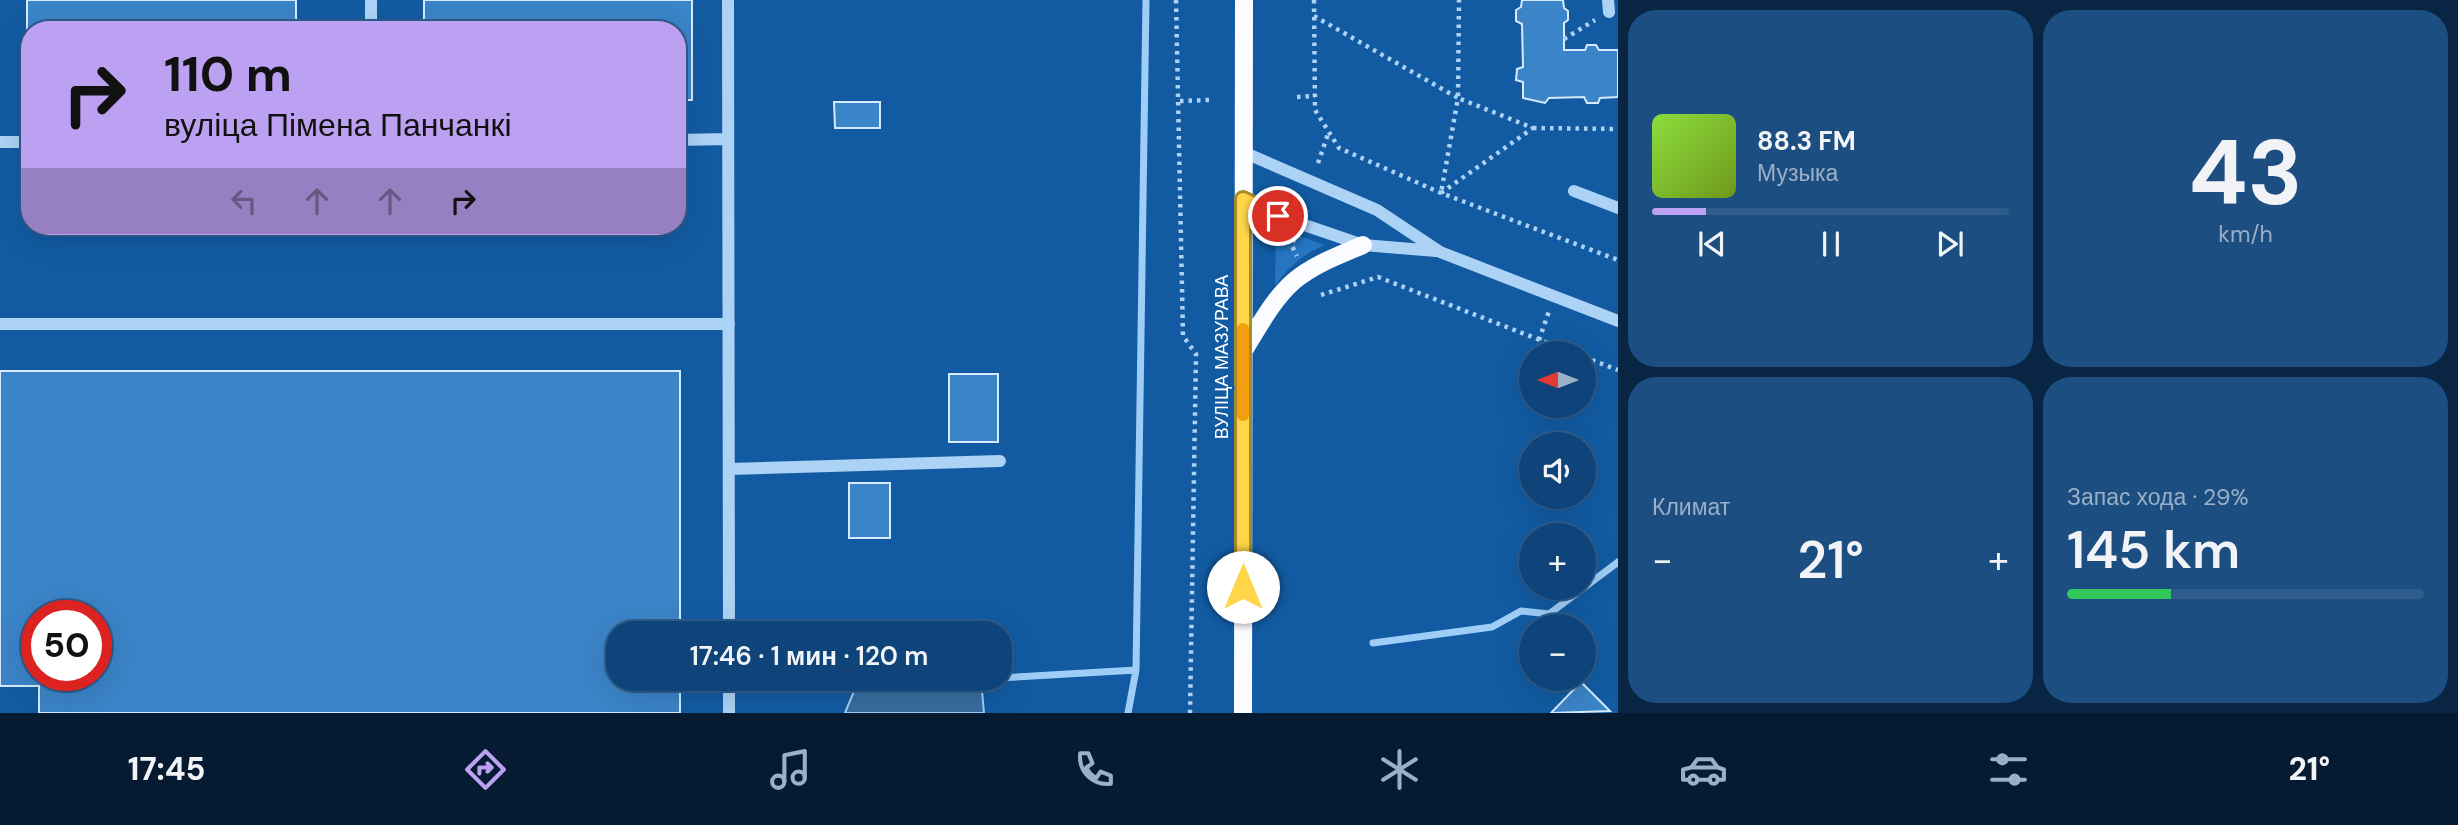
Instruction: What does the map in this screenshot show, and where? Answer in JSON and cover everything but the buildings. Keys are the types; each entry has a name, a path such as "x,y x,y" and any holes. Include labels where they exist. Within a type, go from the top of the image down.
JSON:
{"main road":[{"name":"ВУЛІЦА МАЗУРАВА","path":"1243,713 1244,0"},
{"path":"1243,352 1267,313 1294,281 1329,260 1363,245"}],"street":[{"path":"371,0 371,21"},
{"path":"728,0 729,621"},
{"path":"686,139 728,139"},
{"path":"0,142 21,142"},
{"path":"1243,152 1377,210 1440,252 1618,321"},
{"path":"1574,191 1618,208"},
{"path":"1243,199 1278,216 1363,245 1440,252"},
{"path":"0,324 729,324"},
{"path":"729,469 1000,461"},
{"path":"729,691 729,713"}],"path":[{"path":"1176,0 1183,337 1196,354 1190,713"},
{"path":"1314,0 1315,110 1339,148 1441,193 1618,260"},
{"path":"1441,193 1458,98 1459,0"},
{"path":"1564,39 1609,6"},
{"path":"1314,16 1458,98 1533,128 1618,129"},
{"path":"1297,97 1315,96"},
{"path":"1180,101 1209,100"},
{"path":"1441,193 1533,128"},
{"path":"1318,163 1328,133"},
{"path":"1295,234 1292,246 1299,259"},
{"path":"1321,295 1378,277 1539,340 1554,298"},
{"path":"1596,362 1618,370"}],"shaded area":[{"path":"1276,228 1325,245 1297,262 1275,286"},
{"path":"854,691 982,691 984,713 845,713"}],"waterway":[{"path":"1128,713 1136,670 1146,0"},
{"path":"1373,643 1492,627 1521,611 1549,614 1618,562"},
{"path":"1012,677 1136,670"}],"slow traffic":[{"path":"1243,329 1243,415"}],"route":[{"path":"1243,587 1243,199 1278,216"}]}
